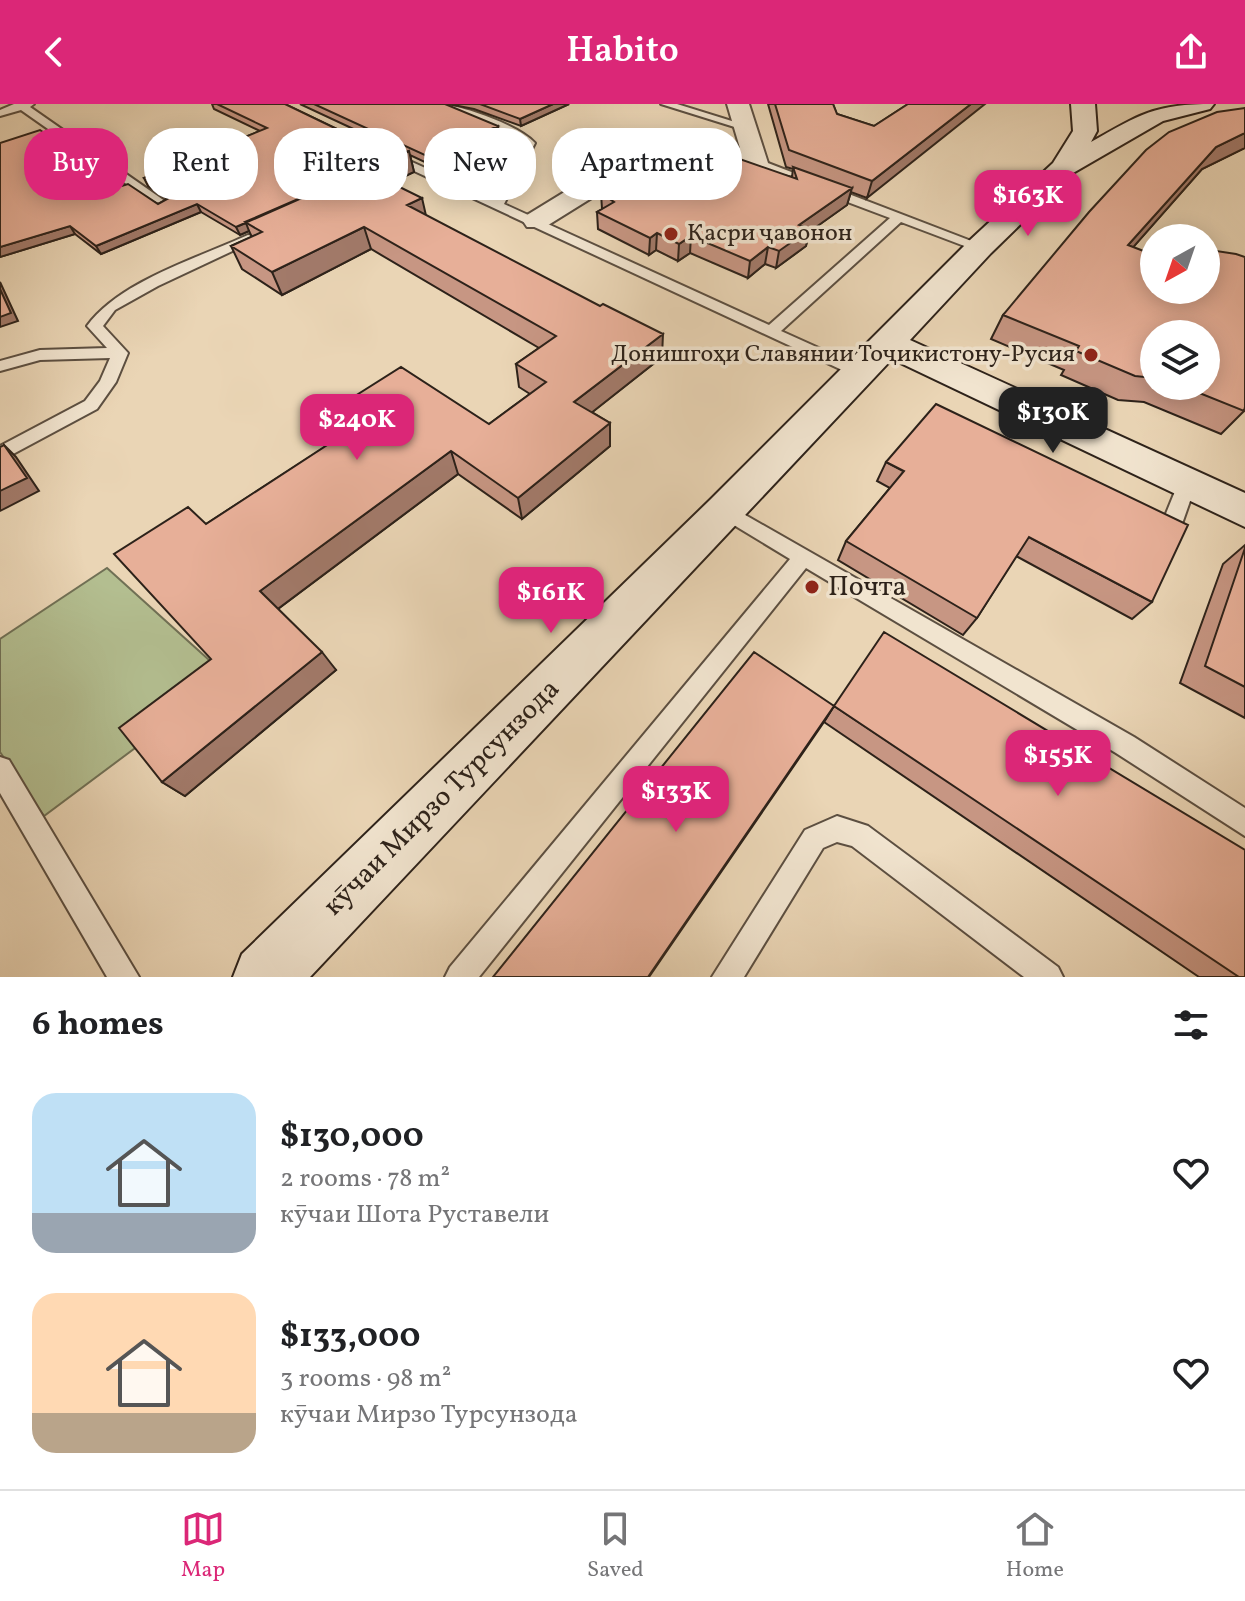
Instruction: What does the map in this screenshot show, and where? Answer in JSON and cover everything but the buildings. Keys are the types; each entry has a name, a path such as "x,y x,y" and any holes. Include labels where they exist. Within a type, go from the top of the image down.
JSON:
{"street":[{"path":"738,104 756,163"},
{"path":"1063,168 1085,131 1083,104"},
{"path":"1063,168 1155,116 1202,104"},
{"path":"536,221 659,144 673,140 696,140 756,163"},
{"name":"кӯчаи Мирзо Турсунзода","path":"265,977 726,511 980,247 1063,168"},
{"path":"872,358 1187,484 1245,511"}],"lane":[{"path":"441,104 520,135 529,143 498,204"},
{"path":"666,104 745,127"},
{"path":"0,113 24,105 166,206"},
{"path":"756,163 980,247"},
{"path":"408,170 498,204 772,331 872,358"},
{"path":"772,331 899,217"},
{"path":"120,353 95,326 110,307 153,283 268,231"},
{"path":"0,366 40,355 120,353"},
{"path":"0,454 91,405 108,382 120,353"},
{"path":"1173,521 1187,484"},
{"path":"726,511 1125,745 1245,823"},
{"path":"460,977 804,556"},
{"path":"0,769 124,977"},
{"path":"727,977 814,839 837,829 859,835 1048,977"}],"green space":[{"path":"107,568 229,678 44,816 0,752 0,639"}],"place":[{"name":"Қасри ҷавонон","path":"671,234"},
{"name":"Донишгоҳи Славянии Тоҷикистону-Русия","path":"1091,355"},
{"name":"Почта","path":"812,587"}]}
